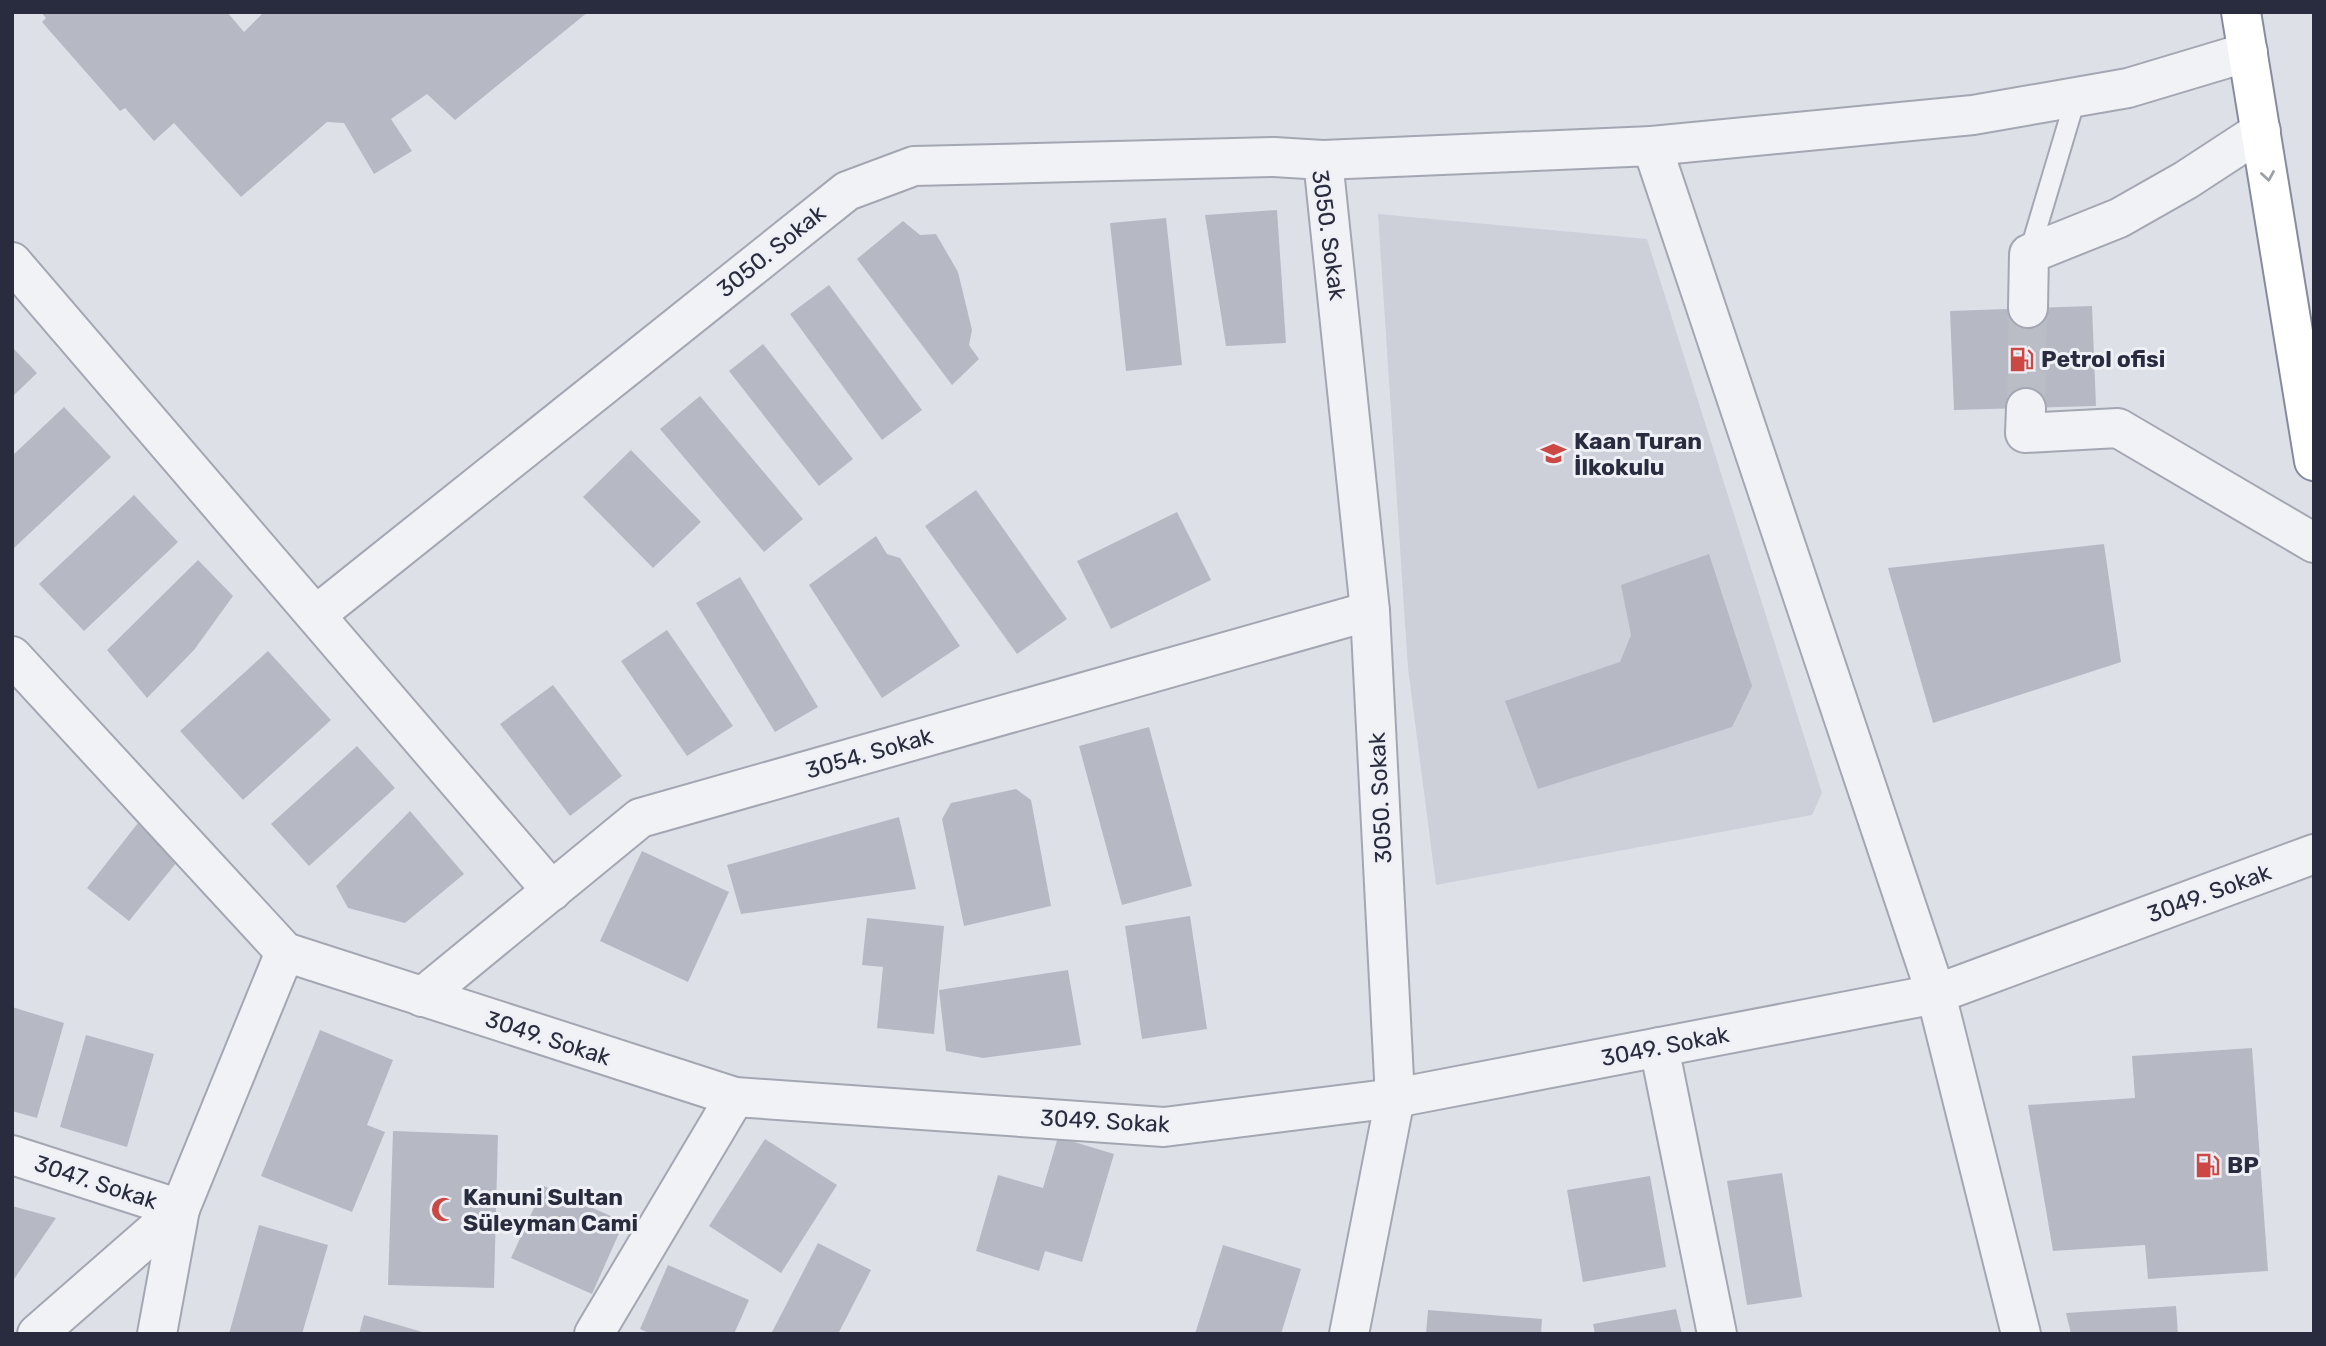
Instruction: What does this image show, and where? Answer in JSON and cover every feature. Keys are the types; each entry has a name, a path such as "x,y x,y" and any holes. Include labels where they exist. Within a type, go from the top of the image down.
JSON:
{"highway":[{"path":"2241,12 2314,461"}],"street":[{"path":"1323,160 1652,146 1973,115 2128,88 2248,52"},
{"path":"2028,309 2029,254 2119,218 2186,180 2261,131"},
{"path":"1652,146 1936,993 2021,1334"},
{"name":"3050. Sokak","path":"316,615 847,191 914,166 1274,156 1323,160 1370,611 1395,1098 1349,1334"},
{"path":"12,262 552,891"},
{"path":"2026,408 2025,433 2118,428 2314,543"},
{"name":"3054. Sokak","path":"422,997 640,818 1370,611"},
{"name":"3049. Sokak","path":"12,656 285,952 735,1097 1164,1127 1395,1098 1936,993 2314,854"},
{"path":"157,1334 180,1209 285,952"},
{"path":"1659,1047 1717,1334"},
{"path":"594,1334 735,1097"},
{"name":"3047. Sokak","path":"12,1155 180,1209"},
{"path":"37,1334 180,1209"}],"lane":[{"path":"2029,254 2076,97"}],"shaded area":[{"name":"Kaan Turan İlkokulu","path":"1378,214 1647,239 1822,793 1812,815 1436,885 1408,668"}],"building":[{"path":"41,12 227,12 244,32 264,12 588,12 455,120 427,94 391,119 412,151 374,174 344,123 327,122 241,197 174,123 154,141 125,108 120,111 42,22 46,18"},
{"path":"1277,210 1286,343 1226,346 1205,215"},
{"path":"1166,218 1182,365 1126,371 1110,223"},
{"path":"903,221 920,235 936,234 958,272 972,330 969,345 979,359 952,385 857,259"},
{"path":"829,285 922,410 882,440 790,314"},
{"path":"2092,306 2096,406 1954,410 1950,311"},
{"path":"763,344 853,459 819,486 729,371"},
{"path":"12,347 37,373 12,397"},
{"path":"700,396 803,519 764,552 660,429"},
{"path":"64,407 111,457 14,548 12,456"},
{"path":"631,450 701,522 653,568 583,497"},
{"path":"976,490 1067,619 1017,654 925,526"},
{"path":"134,495 178,542 84,631 39,584"},
{"path":"1177,512 1211,580 1111,629 1077,561"},
{"path":"876,536 887,554 900,558 960,646 882,698 809,585"},
{"path":"2104,544 2121,662 1933,723 1888,568"},
{"path":"1709,554 1752,686 1732,727 1538,789 1505,701 1620,662 1631,635 1621,585"},
{"path":"198,560 233,596 194,650 147,698 107,650"},
{"path":"740,577 818,707 775,732 696,603"},
{"path":"667,630 733,726 687,756 621,661"},
{"path":"268,651 331,720 243,800 180,731"},
{"path":"553,685 622,776 570,816 500,724"},
{"path":"1149,727 1192,886 1122,905 1079,746"},
{"path":"357,746 395,788 309,866 271,824"},
{"path":"1016,789 1031,800 1051,906 964,926 942,819 951,803"},
{"path":"410,811 464,874 405,923 348,908 336,886"},
{"path":"899,817 916,889 741,914 727,865"},
{"path":"138,823 181,857 129,921 87,888"},
{"path":"642,851 729,892 688,982 600,941"},
{"path":"1190,916 1207,1029 1142,1039 1125,926"},
{"path":"867,918 944,926 934,1034 877,1028 883,967 862,965"},
{"path":"1068,970 1081,1045 983,1058 946,1051 939,990"},
{"path":"12,1007 64,1023 37,1118 12,1111"},
{"path":"320,1030 393,1060 367,1125 385,1132 352,1212 261,1176"},
{"path":"86,1035 154,1054 127,1147 60,1127"},
{"path":"2252,1048 2268,1271 2148,1279 2145,1245 2053,1251 2028,1105 2135,1098 2132,1056"},
{"name":"Kanuni Sultan Süleyman Cami","path":"393,1131 498,1135 494,1288 388,1285"},
{"path":"1058,1137 1114,1154 1082,1262 1045,1251 1039,1271 976,1251 998,1175 1043,1188"},
{"path":"765,1139 837,1185 781,1273 709,1226"},
{"path":"1782,1173 1802,1297 1747,1305 1727,1181"},
{"path":"1650,1176 1666,1267 1583,1282 1567,1190"},
{"path":"544,1186 624,1222 592,1294 511,1258"},
{"path":"12,1206 56,1218 12,1282"},
{"path":"259,1225 328,1245 302,1334 229,1334"},
{"path":"818,1243 871,1270 838,1334 771,1334"},
{"path":"1223,1245 1301,1269 1281,1334 1195,1334"},
{"path":"668,1265 749,1300 734,1334 651,1334 640,1329"},
{"path":"2176,1306 2178,1334 2071,1334 2066,1313"},
{"path":"1676,1309 1682,1334 1595,1334 1593,1324"},
{"path":"1428,1310 1542,1319 1541,1334 1426,1334"},
{"path":"364,1315 426,1333 426,1334 359,1334"}],"tunnel":[{"path":"2026,408 2028,308"}],"place":[{"name":"Petrol ofisi","path":"2021,359"},
{"name":"Kaan Turan İlkokulu","path":"1554,454"},
{"name":"BP","path":"2207,1165"},
{"name":"Kanuni Sultan Süleyman Cami","path":"443,1210"}]}
